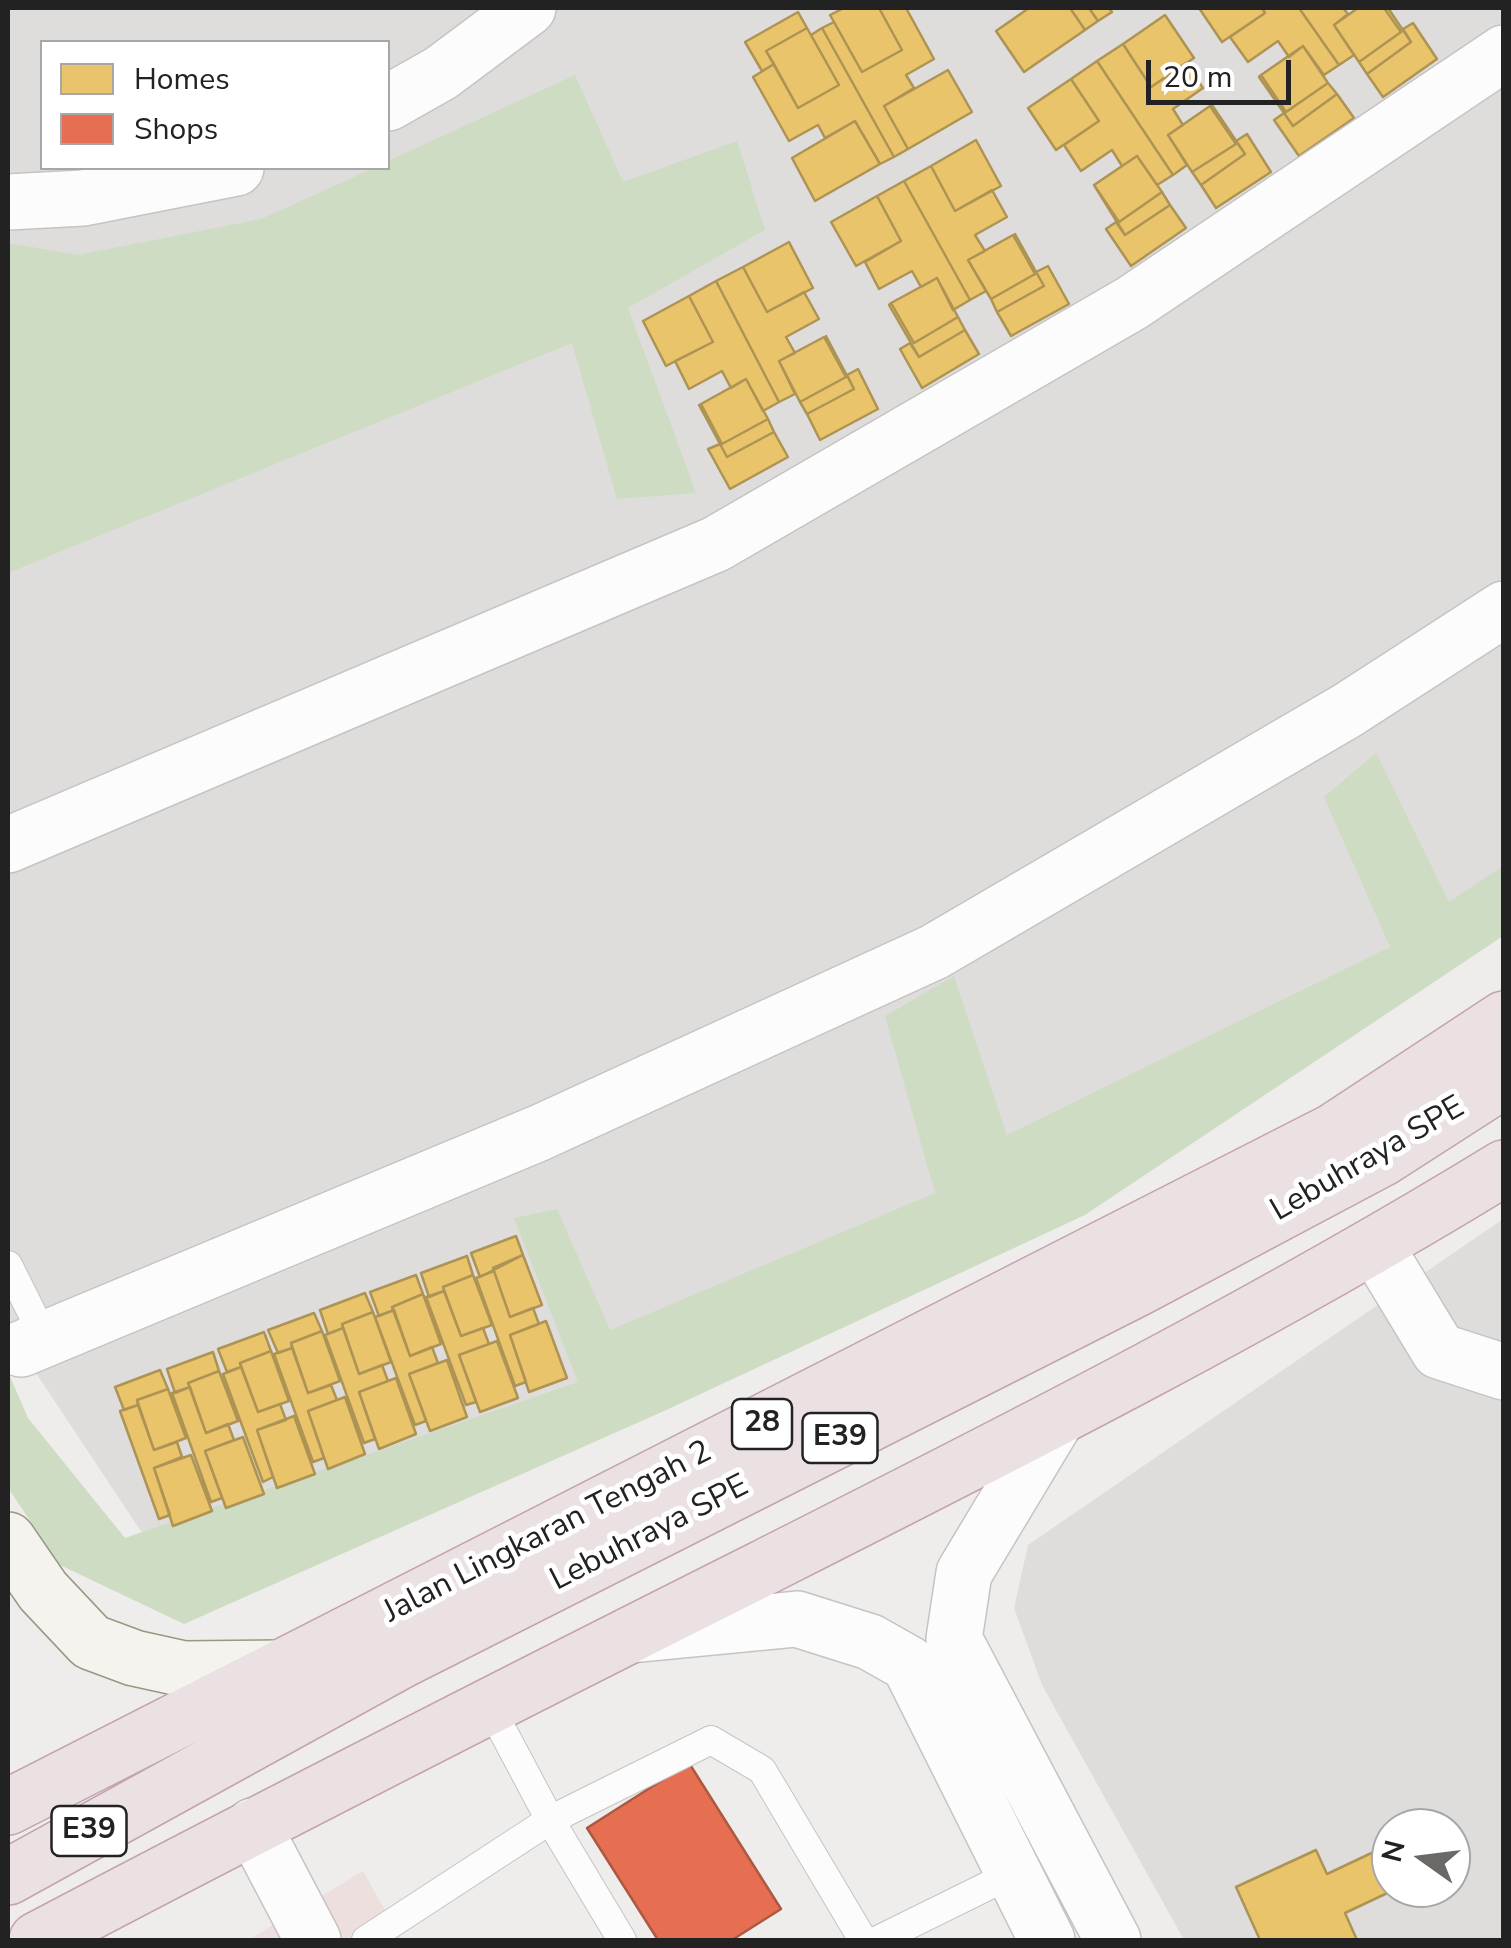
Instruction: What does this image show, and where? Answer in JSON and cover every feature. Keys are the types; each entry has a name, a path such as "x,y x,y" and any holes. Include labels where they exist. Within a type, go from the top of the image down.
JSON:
{"highway":[{"name":"Jalan Lingkaran Tengah 2","path":"8,1807 1334,1131 1504,1020"},
{"name":"Lebuhraya SPE","path":"8,1877 402,1660 1120,1296 1381,1159 1504,1080"},
{"path":"37,1940 253,1826 1056,1420 1376,1246 1504,1168"}],"street":[{"path":"390,102 441,73 528,8"},
{"path":"8,845 716,544 1132,303 1504,53"},
{"path":"8,202 83,198 226,170"},
{"path":"33,1344 538,1133 934,952 1348,710 1504,609"},
{"path":"1376,1246 1440,1351 1504,1372"},
{"path":"1056,1420 964,1573 954,1639 1113,1940"},
{"path":"8,1540 43,1591 91,1642 134,1658 184,1669 285,1668"},
{"path":"630,1635 797,1619 870,1642 908,1664 1046,1940"},
{"path":"253,1826 313,1940"}],"lane":[{"path":"8,1264 33,1344"},
{"path":"490,1706 550,1820 622,1940"},
{"path":"366,1940 550,1820 711,1740 762,1770 863,1940"},
{"path":"878,1940 1064,1848"}],"shaded area":[{"path":"8,8 1503,8 1503,882 1025,1210 186,1599 8,1331"},
{"path":"1503,1219 1503,1940 1184,1940 1042,1685 1014,1608 1028,1545"},
{"path":"363,1871 402,1940 248,1940"}],"green space":[{"path":"575,75 623,182 737,141 765,230 628,308 696,493 617,499 572,343 8,573 8,243 78,255 261,219 370,170 390,170 390,160"},
{"path":"1376,753 1449,902 1503,866 1503,936 1085,1215 664,1411 184,1624 60,1565 8,1488 8,1372 28,1418 125,1538 578,1382 514,1218 557,1209 610,1330 935,1193 885,1016 954,976 1007,1135 1390,947 1324,797"}],"building: Homes":[{"path":"844,8 879,8 902,50 862,72 830,15"},
{"path":"879,8 906,8 934,59 906,75 914,88 884,106 908,149 894,157 822,28 834,22 862,72 902,50"},
{"path":"1029,8 1070,8 1085,30 1024,72 996,31"},
{"path":"1070,8 1089,8 1098,21 1085,30"},
{"path":"1089,8 1109,8 1112,12 1098,21"},
{"path":"1199,8 1262,8 1265,13 1222,42"},
{"path":"1262,8 1299,8 1339,65 1324,75 1303,46 1289,57 1278,41 1248,62 1230,37 1265,13"},
{"path":"1299,8 1343,8 1348,14 1334,25 1354,55 1339,65"},
{"path":"1358,8 1384,8 1401,32 1359,62 1334,25"},
{"path":"1384,8 1388,8 1411,42 1367,74 1359,62 1401,32"},
{"path":"798,12 807,28 766,51 774,64 762,71 745,42"},
{"path":"1165,15 1194,58 1151,87 1123,44"},
{"path":"1413,23 1437,59 1383,97 1367,74 1411,42 1403,29"},
{"path":"807,28 839,85 798,108 766,51"},
{"path":"822,28 894,157 880,164 855,121 825,138 818,125 789,141 753,77 774,64 798,108 839,85 811,35"},
{"path":"1123,44 1151,87 1186,63 1203,88 1173,109 1183,125 1168,135 1187,165 1173,175 1097,61"},
{"path":"1303,46 1328,83 1286,112 1261,75"},
{"path":"1097,61 1173,175 1157,185 1137,156 1122,166 1112,150 1081,171 1064,145 1099,121 1071,79"},
{"path":"948,70 972,112 908,149 884,106"},
{"path":"1261,75 1286,112 1328,83 1337,94 1293,126"},
{"path":"1071,79 1099,121 1056,150 1028,108"},
{"path":"1337,94 1354,118 1299,156 1274,120 1284,113 1293,126"},
{"path":"1212,105 1245,154 1201,185 1192,172 1236,144"},
{"path":"1210,106 1236,144 1192,172 1168,135"},
{"path":"855,121 880,164 815,201 792,158"},
{"path":"1247,134 1271,172 1216,208 1201,185 1245,154 1236,141"},
{"path":"976,140 1001,186 955,211 931,166"},
{"path":"1137,156 1162,192 1119,222 1094,185"},
{"path":"931,166 955,211 992,190 1007,217 975,235 985,251 968,260 986,291 970,300 904,181"},
{"path":"904,181 970,300 953,310 937,278 921,287 912,271 879,289 865,262 901,241 877,196"},
{"path":"1094,185 1119,222 1162,192 1170,205 1125,235"},
{"path":"877,196 901,241 856,266 831,222"},
{"path":"1170,205 1186,228 1131,266 1106,229 1116,222 1125,235"},
{"path":"1015,234 1044,286 997,312 991,299 1035,274"},
{"path":"1013,235 1035,274 991,299 968,260"},
{"path":"789,242 813,288 767,312 743,267"},
{"path":"1048,266 1069,304 1011,336 997,312 1044,286 1036,272"},
{"path":"743,267 767,312 804,292 819,319 786,337 795,353 779,361 795,394 779,402 716,281"},
{"path":"937,278 958,317 914,343 891,303"},
{"path":"716,281 779,402 763,411 746,379 731,388 722,371 689,389 675,361 713,342 689,296"},
{"path":"689,296 713,342 666,366 643,321"},
{"path":"891,303 914,343 958,317 965,330 919,357"},
{"path":"965,330 979,354 922,388 900,349 910,343 919,357"},
{"path":"826,336 854,389 807,414 800,402 846,377"},
{"path":"824,337 846,377 800,402 779,361"},
{"path":"858,369 878,409 820,440 807,414 854,389 847,375"},
{"path":"746,379 768,419 722,444 701,404"},
{"path":"701,404 722,444 768,419 774,432 727,457"},
{"path":"774,432 788,457 730,489 708,449 720,444 727,457"},
{"path":"516,1236 523,1255 480,1277 471,1253"},
{"path":"523,1255 542,1305 510,1317 493,1268"},
{"path":"467,1256 473,1275 429,1297 421,1273"},
{"path":"494,1271 510,1317 533,1308 539,1324 510,1335 526,1382 515,1386 476,1278"},
{"path":"416,1275 423,1294 379,1316 370,1292"},
{"path":"473,1275 492,1325 461,1336 443,1287"},
{"path":"444,1291 461,1336 483,1328 489,1344 459,1355 476,1402 466,1405 426,1297"},
{"path":"365,1293 373,1312 328,1334 320,1310"},
{"path":"423,1294 441,1344 410,1356 392,1307"},
{"path":"394,1310 410,1356 432,1347 438,1363 409,1374 426,1421 415,1425 375,1317"},
{"path":"373,1312 391,1362 359,1374 342,1324"},
{"path":"314,1313 322,1331 291,1343 292,1348 278,1353 268,1330"},
{"path":"546,1321 567,1378 529,1392 510,1335"},
{"path":"343,1328 359,1374 382,1365 388,1381 359,1392 375,1439 364,1443 325,1335"},
{"path":"322,1331 340,1381 308,1393 291,1343"},
{"path":"264,1332 271,1351 227,1372 218,1349"},
{"path":"497,1341 518,1398 480,1412 459,1355"},
{"path":"292,1348 308,1393 331,1385 337,1400 308,1411 324,1458 313,1462 274,1354"},
{"path":"271,1351 289,1401 258,1412 240,1363"},
{"path":"213,1352 219,1371 188,1383 190,1387 175,1393 167,1369"},
{"path":"447,1360 467,1417 430,1431 409,1374"},
{"path":"241,1367 258,1412 280,1404 286,1420 257,1430 273,1477 263,1482 223,1374"},
{"path":"160,1370 168,1389 137,1400 138,1405 124,1410 115,1387"},
{"path":"219,1371 238,1421 206,1433 188,1383"},
{"path":"396,1378 416,1434 379,1449 359,1392"},
{"path":"190,1387 206,1433 228,1424 234,1440 205,1451 222,1498 211,1502 172,1393"},
{"path":"168,1389 186,1438 154,1450 137,1400"},
{"path":"345,1397 365,1454 328,1469 308,1411"},
{"path":"138,1405 154,1450 177,1442 182,1457 154,1468 170,1515 159,1519 120,1411"},
{"path":"294,1416 315,1474 277,1488 257,1430"},
{"path":"243,1437 264,1494 226,1508 205,1451"},
{"path":"191,1455 212,1511 173,1526 154,1468"},
{"path":"1316,1850 1327,1874 1371,1853 1371,1901 1345,1913 1357,1940 1260,1940 1236,1887"}],"building: Shops":[{"path":"689,1763 781,1909 732,1940 658,1940 587,1828"}]}
